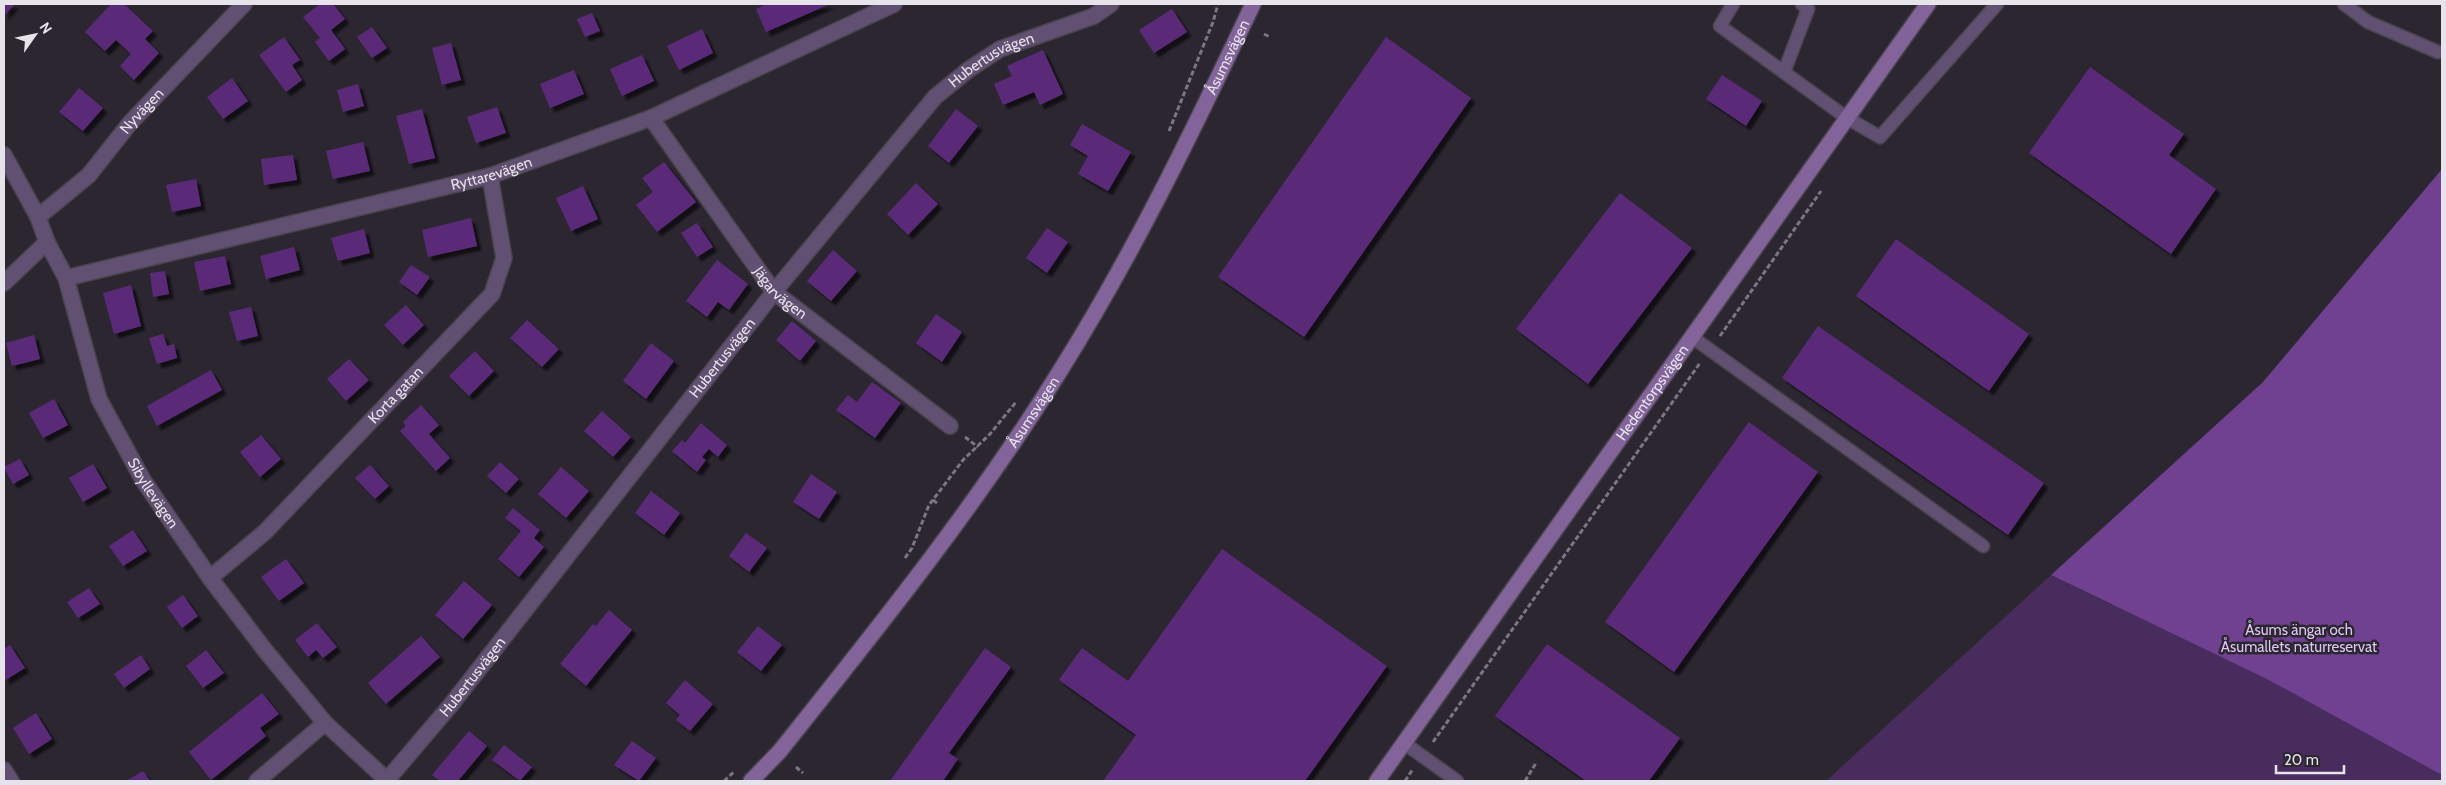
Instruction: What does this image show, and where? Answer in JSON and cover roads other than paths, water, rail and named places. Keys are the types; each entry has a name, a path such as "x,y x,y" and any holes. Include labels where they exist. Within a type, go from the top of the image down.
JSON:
{"street":[{"name":"Nyvägen","path":"38,217 89,175 130,123 244,4"},
{"name":"Hubertusvägen","path":"388,781 456,698 774,292 935,97 968,70 1000,49 1094,16 1111,4"},
{"name":"Åsumsvägen","path":"751,781 780,751 935,554 1059,372 1109,290 1155,206 1253,4"},
{"name":"Hedentorpsvägen","path":"1377,781 1928,4"},
{"name":"Ryttarevägen","path":"66,278 490,176 652,118 887,5"},
{"name":"Jägarvägen","path":"652,118 774,292 950,426"},
{"name":"Sibyllevägen","path":"4,155 38,217 46,242 66,278 99,399 143,480 210,578 325,723 388,781"},
{"name":"Korta gatan","path":"210,578 265,532 492,294 504,258 490,176"},
{"path":"4,283 46,242"},
{"path":"256,781 325,723"},
{"path":"4,770 12,781"}],"lane":[{"path":"1733,4 1720,26 1847,118 1880,137 1997,4"},
{"path":"1784,72 1808,10 1802,4"},
{"path":"2344,4 2368,22 2438,52"},
{"path":"1692,337 1983,546"},
{"path":"1404,743 1457,781"}],"park label":[{"name":"Åsums ängar och Åsumallets naturreservat","path":"2299,638"}]}
